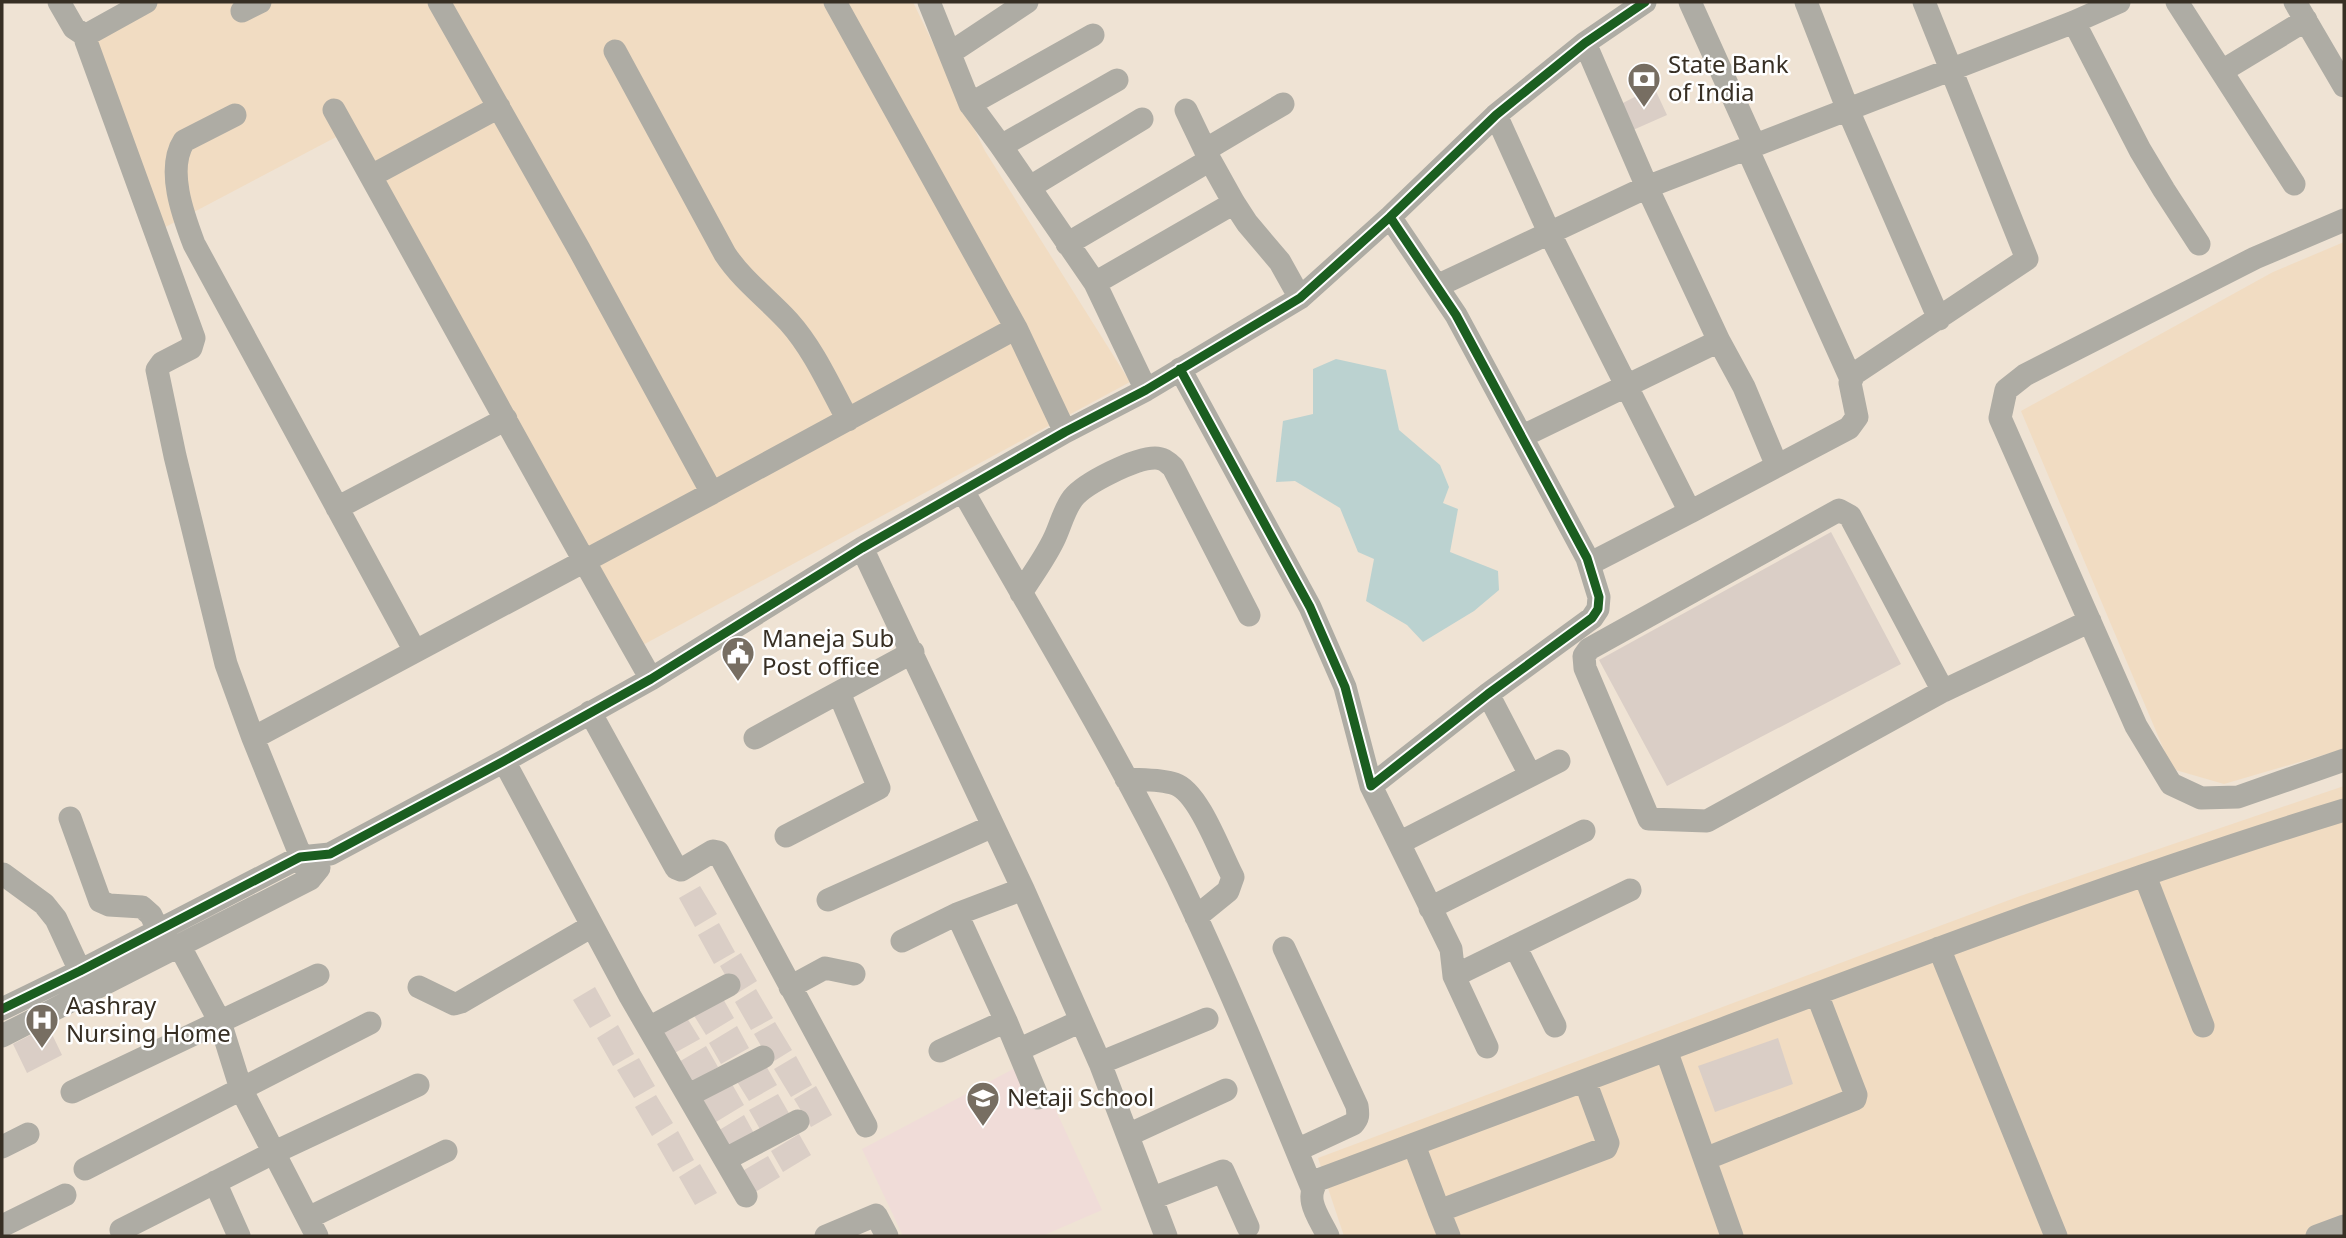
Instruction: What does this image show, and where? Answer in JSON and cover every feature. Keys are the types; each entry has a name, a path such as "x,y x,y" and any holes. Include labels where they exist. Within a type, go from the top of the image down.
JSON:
{"street":[{"path":"59,2 74,28 86,36 194,338 191,348 162,363 157,370 178,469 223,651 253,738 310,879"},
{"path":"86,36 146,2"},
{"path":"439,2 712,493"},
{"path":"835,2 1016,328 1065,432"},
{"path":"929,2 970,104 1095,283 1146,390"},
{"path":"950,53 1027,2"},
{"path":"2,1009 300,857 330,854 504,761 651,679 862,548 1065,432 1146,390 1300,298 1390,217 1496,115 1585,43 1645,2"},
{"path":"1589,564 1849,428 1857,416 1851,379 1690,2"},
{"path":"1806,2 1848,110 1938,319"},
{"path":"1851,379 1854,374 2027,259 1924,2"},
{"path":"1437,286 1647,187 2074,22 2119,2"},
{"path":"2177,2 2294,184"},
{"path":"2222,71 2300,11 2344,86"},
{"path":"2074,22 2140,150 2199,244"},
{"path":"970,104 1093,35"},
{"path":"1585,43 1647,187 1719,341 1744,387 1777,467"},
{"path":"615,51 733,266 790,322 848,420"},
{"path":"1001,146 1117,80"},
{"path":"1067,244 1283,104"},
{"path":"371,176 499,107"},
{"path":"334,110 583,562 651,679"},
{"path":"1186,110 1234,203 1280,262 1300,298"},
{"path":"235,115 184,141 179,149 178,184 194,244 415,651"},
{"path":"1496,115 1549,232 1690,512"},
{"path":"1030,187 1142,119"},
{"path":"1095,283 1234,203"},
{"path":"1371,786 1592,618 1598,609 1599,597 1589,564 1523,436 1456,315 1390,217"},
{"path":"2344,220 2255,258 2025,375 2006,390 2000,418 2136,726 2171,784 2201,798 2238,797 2344,760"},
{"path":"253,738 1016,328"},
{"path":"1523,436 1719,341"},
{"path":"1180,369 1310,607 1345,687 1371,786 1451,949 1454,976 1487,1047"},
{"path":"337,508 506,419"},
{"path":"1021,593 1046,553 1074,496 1091,483 1138,461 1155,458 1165,460 1173,467 1249,615"},
{"path":"963,491 1126,779 1196,917 1312,1188"},
{"path":"1943,691 1850,516 1839,510 1589,649 1584,656 1584,668 1650,819 1707,821 1943,691 2090,621"},
{"path":"862,548 1023,889 1100,1063 1166,1236"},
{"path":"755,738 913,652"},
{"path":"786,836 879,788 839,693"},
{"path":"1489,694 1525,765"},
{"path":"590,712 676,867 681,870 713,851 718,852 866,1126"},
{"path":"504,761 592,926 746,1196"},
{"path":"1399,843 1559,761"},
{"path":"1126,779 1177,785 1187,791 1196,803 1233,877 1228,891 1196,917"},
{"path":"1328,1236 1310,1197 1318,1180 1939,948 2266,834 2344,810"},
{"path":"71,818 100,901 109,905 142,907 151,915 158,930"},
{"path":"828,900 993,826"},
{"path":"1430,908 1584,831"},
{"path":"2,1036 310,879 330,854"},
{"path":"3,874 44,904 67,939 80,971"},
{"path":"2145,876 2203,1026"},
{"path":"902,941 957,914 1023,889"},
{"path":"1454,976 1630,890"},
{"path":"957,914 1038,1098"},
{"path":"419,987 454,1003 461,1002 592,926"},
{"path":"179,945 219,1022 241,1089 312,1227 446,1151"},
{"path":"1515,946 1555,1026"},
{"path":"1284,948 1357,1105 1358,1114 1353,1124 1297,1150"},
{"path":"1939,948 2056,1236"},
{"path":"790,986 825,968 854,974"},
{"path":"72,1092 318,975"},
{"path":"649,1028 729,985"},
{"path":"1705,1159 1855,1099 1856,1095 1818,994"},
{"path":"1100,1063 1207,1020"},
{"path":"940,1051 1006,1021"},
{"path":"1018,1050 1081,1021"},
{"path":"85,1169 370,1023"},
{"path":"1666,1050 1732,1236"},
{"path":"689,1095 763,1057"},
{"path":"1439,1211 1606,1148 1608,1143 1585,1081"},
{"path":"121,1230 151,1226 215,1182 418,1085"},
{"path":"1128,1135 1226,1090"},
{"path":"726,1159 798,1121"},
{"path":"2,1147 28,1134"},
{"path":"1414,1145 1449,1236"},
{"path":"1153,1198 1223,1171 1248,1227"},
{"path":"215,1182 239,1236"},
{"path":"2,1226 65,1195"},
{"path":"827,1236 876,1215 887,1236"},
{"path":"2317,1236 2344,1226"}],"shaded area":[{"path":"157,2 913,2 985,151 1130,382 628,653 340,135 156,232 89,42 102,28"},
{"path":"2344,242 2344,749 2224,784 2172,769 2021,411 2273,272"},
{"path":"2344,786 2344,1236 1344,1236 1318,1158 2020,896"},
{"name":"Netaji School","path":"1032,1059 1102,1210 1042,1236 903,1236 862,1149"}],"water":[{"path":"1336,359 1386,370 1399,430 1440,465 1449,487 1443,503 1458,509 1450,552 1498,571 1499,590 1474,611 1423,642 1407,625 1366,601 1374,559 1358,552 1340,508 1295,481 1276,482 1283,421 1313,414 1313,369"}],"building":[{"name":"State Bank of India","path":"1654,87 1667,115 1633,130 1621,104"},
{"path":"1831,532 1901,664 1667,786 1599,660"},
{"path":"700,886 717,914 695,927 679,898"},
{"path":"719,923 735,952 714,964 698,935"},
{"path":"741,953 757,981 736,994 720,966"},
{"path":"595,987 611,1016 590,1028 573,1000"},
{"path":"756,989 773,1018 751,1030 735,1002"},
{"path":"722,997 734,1018 706,1035 693,1014"},
{"path":"687,1018 700,1039 671,1055 659,1034"},
{"path":"775,1022 792,1050 771,1063 754,1034"},
{"path":"618,1025 634,1054 613,1066 597,1038"},
{"path":"48,1026 62,1055 27,1073 13,1044"},
{"path":"737,1026 749,1048 721,1064 709,1043"},
{"path":"1778,1038 1793,1084 1715,1112 1698,1066"},
{"path":"706,1046 718,1067 689,1084 677,1063"},
{"path":"796,1056 812,1085 791,1097 774,1069"},
{"path":"639,1058 655,1086 634,1098 617,1070"},
{"path":"765,1064 777,1085 749,1101 736,1080"},
{"path":"732,1084 744,1105 716,1122 703,1100"},
{"path":"816,1086 832,1115 811,1127 794,1099"},
{"path":"778,1094 790,1115 761,1131 749,1110"},
{"path":"656,1095 673,1123 652,1136 635,1107"},
{"path":"744,1115 756,1137 728,1153 716,1132"},
{"path":"678,1131 694,1160 673,1172 657,1144"},
{"path":"799,1134 811,1155 783,1172 771,1151"},
{"path":"768,1156 780,1177 752,1194 739,1173"},
{"path":"700,1164 717,1193 695,1205 679,1177"}],"cycle path":[{"path":"2,1009 300,857 330,854 504,761 651,679 862,548 1065,432 1146,390 1300,298 1390,217 1496,115 1585,43 1645,2"},
{"path":"1180,369 1310,607 1345,687 1371,786 1488,694 1592,618 1598,609 1599,597 1587,558 1456,315 1390,217"}],"place":[{"name":"State Bank of India","path":"1644,109"},
{"name":"Maneja Sub Post office","path":"738,683"},
{"name":"Aashray Nursing Home","path":"42,1050"},
{"name":"Netaji School","path":"983,1128"}]}
